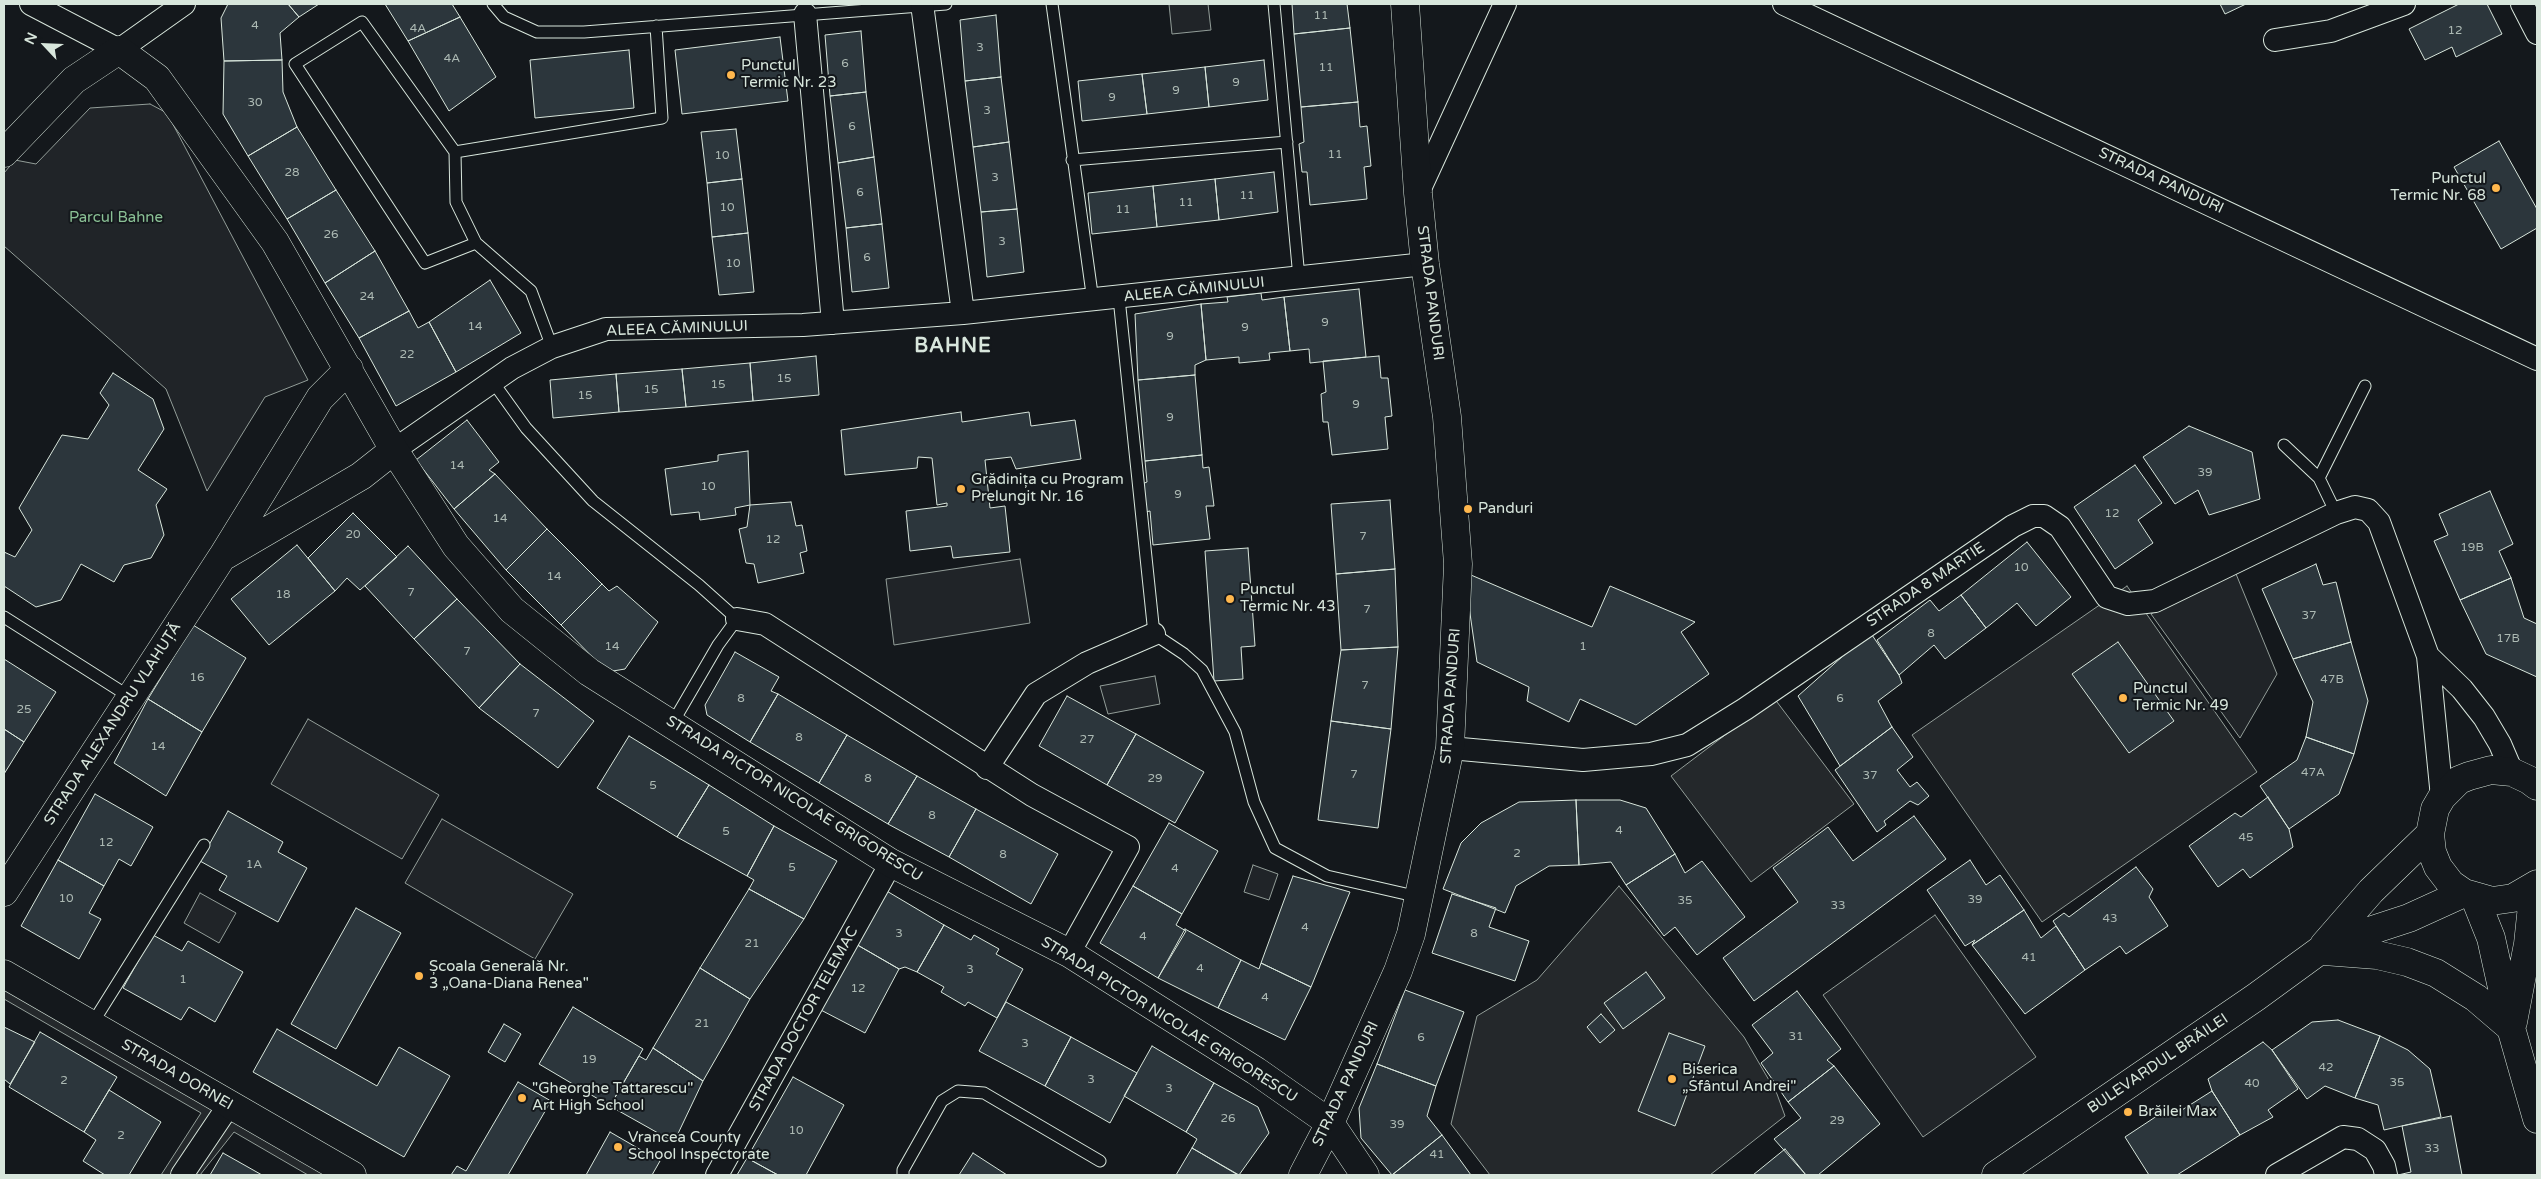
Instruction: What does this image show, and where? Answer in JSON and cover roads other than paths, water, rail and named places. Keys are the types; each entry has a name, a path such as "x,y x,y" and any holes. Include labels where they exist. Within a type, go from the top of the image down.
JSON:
{"street":[{"path":"31,4 119,50 157,78 264,226 349,369 394,450"},
{"path":"4,153 74,80 184,4"},
{"path":"922,4 963,313"},
{"name":"STRADA PANDURI","path":"1303,1175 1330,1123 1398,971 1419,897 1450,748 1458,564 1447,418 1425,264 1418,193 1405,4"},
{"path":"1418,193 1505,4"},
{"name":"STRADA PANDURI","path":"1784,4 2537,359"},
{"path":"2275,40 2331,30 2404,4"},
{"path":"2522,4 2537,33"},
{"path":"805,14 833,323"},
{"name":"ALEEA CĂMINULUI","path":"394,450 493,382 552,347 606,329 833,323 963,313 1094,301 1425,264"},
{"name":"STRADA ALEXANDRU VLAHUȚĂ","path":"4,892 222,557 320,398 349,369"},
{"name":"STRADA ALEXANDRU VLAHUȚĂ","path":"222,557 360,476 394,450"},
{"name":"STRADA PICTOR NICOLAE GRIGORESCU","path":"394,450 456,546 512,610 589,672 891,863 1069,953 1256,1071 1330,1123 1365,1175"},
{"name":"STRADA 8 MARTIE","path":"1450,748 1583,760 1651,754 1687,745 1744,709 2013,526 2033,516 2044,516 2060,527 2107,597 2128,604 2155,601 2336,513 2355,506 2368,510 2379,522 2386,539 2428,656"},
{"path":"737,619 765,624 987,768 1032,795 1128,846 1069,953"},
{"path":"987,768 1036,694 1087,663 1154,634"},
{"path":"2428,656 2462,689 2484,717 2500,744 2529,779"},
{"path":"2428,656 2442,797"},
{"path":"2529,779 2491,770 2459,780 2442,797 2435,809 2430,834 2432,852 2438,868 2451,884 2469,895 2492,901 2513,898 2536,886"},
{"name":"BULEVARDUL BRĂILEI","path":"2319,951 2371,890 2430,834"},
{"name":"STRADA DOCTOR TELEMAC","path":"717,1175 891,863"},
{"path":"2511,1028 2523,973 2536,886"},
{"path":"2469,895 2491,938 2511,1028 2537,1119"},
{"name":"BULEVARDUL BRĂILEI","path":"1996,1175 2256,997 2319,951 2357,934 2469,895"},
{"path":"2319,951 2377,955 2421,968 2457,985 2511,1028"},
{"name":"STRADA DORNEI","path":"4,974 91,1026 352,1175"},
{"path":"182,1175 229,1105"},
{"path":"2277,1175 2343,1137 2358,1139 2375,1150 2384,1166 2386,1175"}],"lane":[{"path":"493,4 504,17 537,32 584,32 922,4 946,4"},
{"path":"1052,4 1072,160 1094,301"},
{"path":"1274,4 1300,278"},
{"path":"476,243 425,263 295,64 362,22 455,152 456,202 476,243 531,291 552,347"},
{"path":"455,152 662,118 656,26"},
{"path":"1072,160 1287,142"},
{"path":"1119,298 1154,634 1184,654 1202,670 1235,732 1254,802 1275,848 1328,876 1419,897"},
{"path":"493,382 526,428 593,501 699,585 737,619 718,645 672,724"},
{"path":"2319,478 2365,386"},
{"path":"2284,445 2319,478 2336,513"},
{"path":"4,617 130,698"},
{"path":"91,1026 204,844"},
{"path":"903,1175 942,1101 958,1091 984,1093 1100,1161"}],"place":[{"name":"Punctul Termic Nr. 23","path":"731,75"},
{"name":"Punctul Termic Nr. 68","path":"2496,188"},
{"name":"Grădinița cu Program Prelungit Nr. 16","path":"961,489"},
{"name":"Panduri","path":"1468,509"},
{"name":"Punctul Termic Nr. 43","path":"1230,599"},
{"name":"Punctul Termic Nr. 49","path":"2123,698"},
{"name":"Școala Generală Nr. 3 „Oana-Diana Renea\"","path":"419,976"},
{"name":"Biserica „Sfântul Andrei\"","path":"1672,1079"},
{"name":"\"Gheorghe Tattarescu\" Art High School","path":"522,1098"},
{"name":"Brăilei Max","path":"2128,1112"},
{"name":"Vrancea County School Inspectorate","path":"618,1147"}],"district":[{"name":"BAHNE","path":"953,347"}],"park label":[{"name":"Parcul Bahne","path":"116,218"}]}
